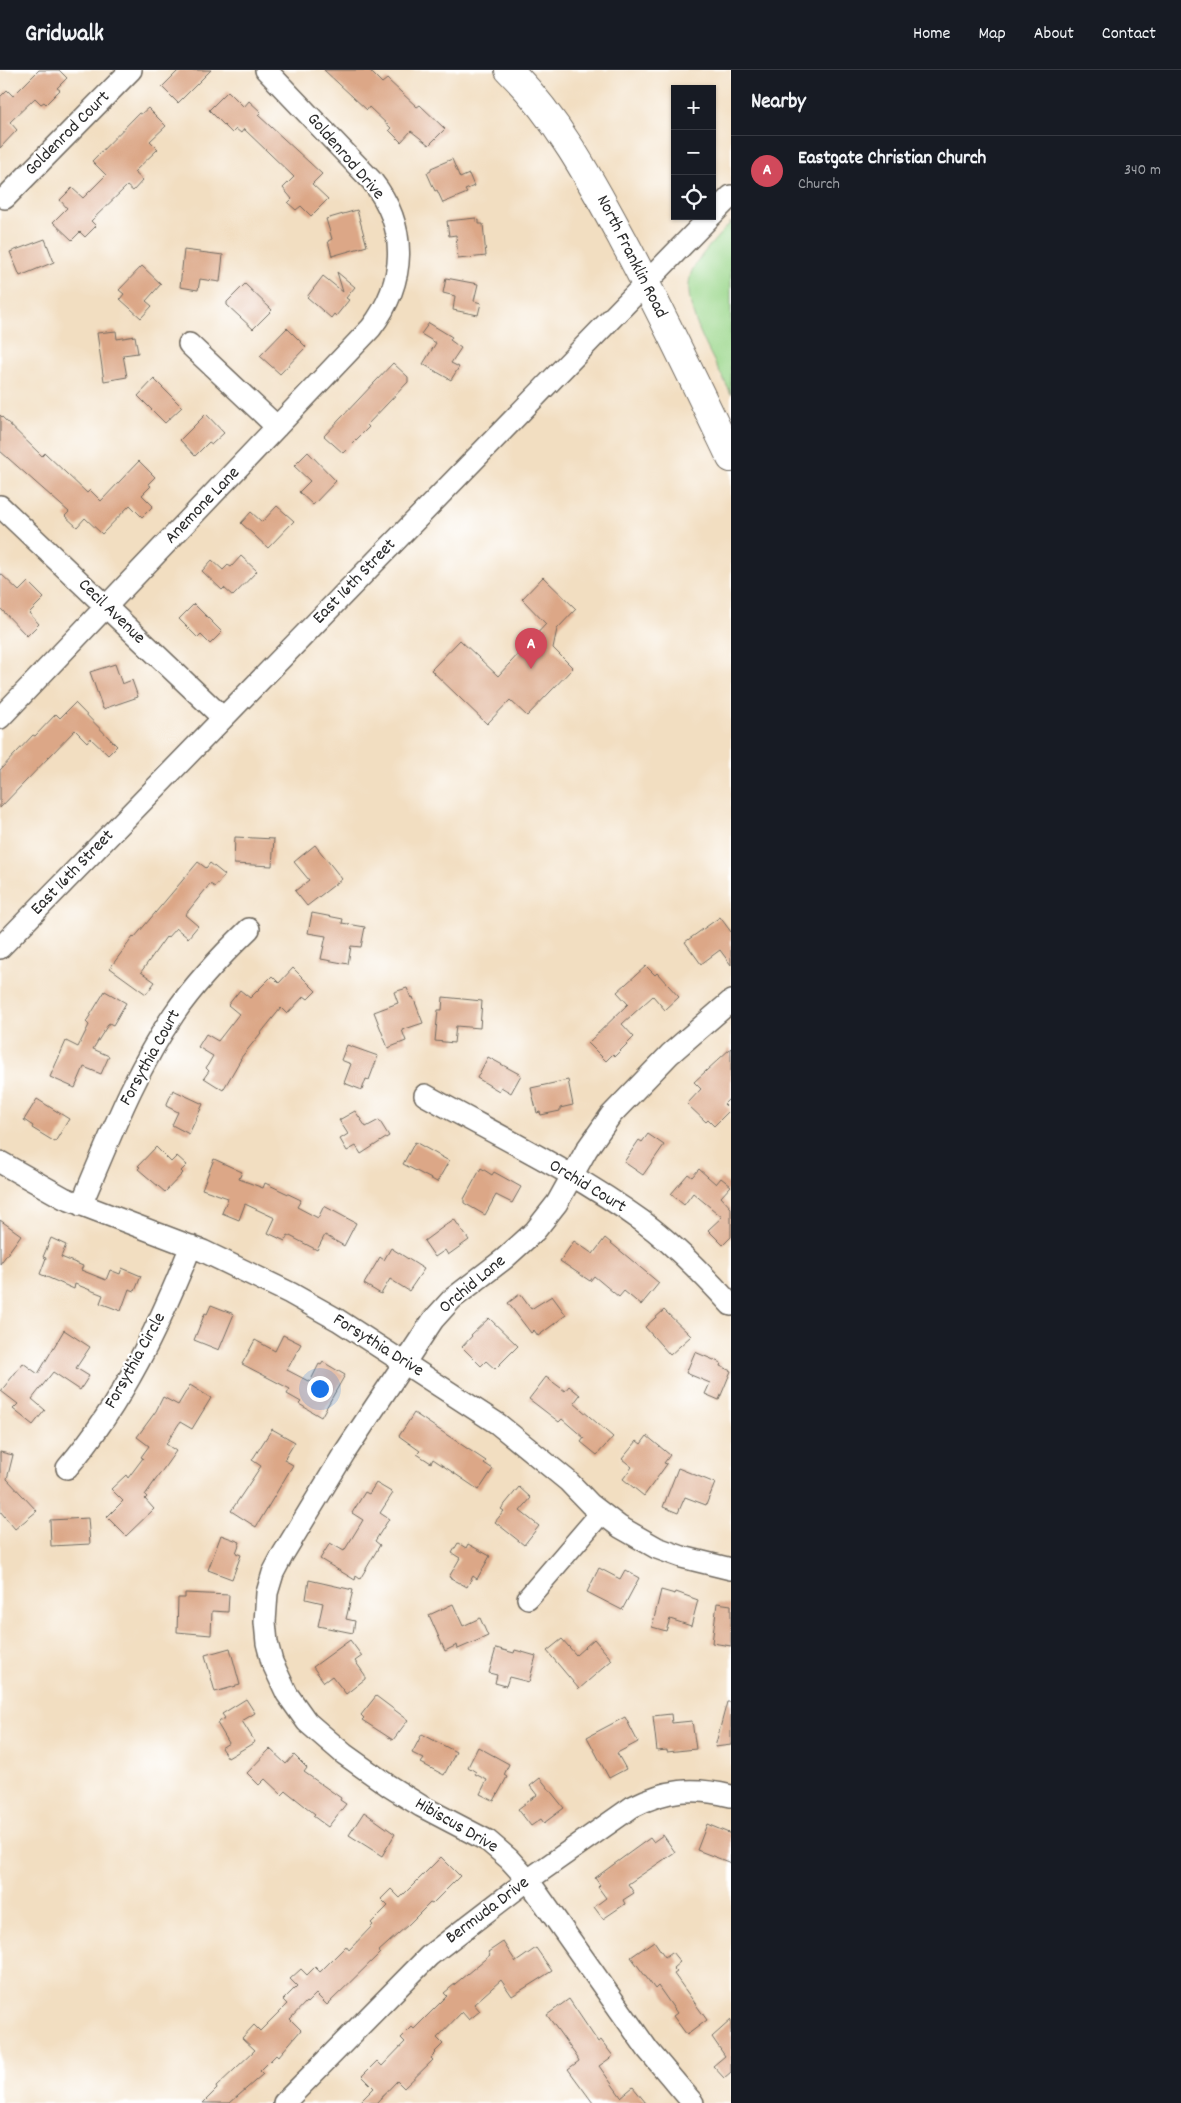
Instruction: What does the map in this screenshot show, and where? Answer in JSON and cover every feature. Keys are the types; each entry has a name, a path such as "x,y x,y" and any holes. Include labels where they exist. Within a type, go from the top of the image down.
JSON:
{"main road":[{"name":"North Franklin Road","path":"509,70 539,104 582,165 646,283 731,458"}],"street":[{"name":"Goldenrod Court","path":"4,198 131,70"},
{"name":"Goldenrod Drive","path":"266,70 372,181 384,198 390,211 399,252 394,286"},
{"name":"East 16th Street","path":"716,212 731,196"},
{"name":"East 16th Street","path":"0,948 708,220"},
{"name":"Anemone Lane","path":"0,718 370,328 383,312 394,286"},
{"path":"189,344 278,427"},
{"name":"Cecil Avenue","path":"0,506 223,718"},
{"name":"Forsythia Court","path":"81,1205 128,1097 146,1061 174,1015 202,977 249,929"},
{"name":"Orchid Lane","path":"265,1608 273,1573 283,1554 345,1452 420,1337 442,1309 463,1290 515,1250 535,1231 557,1203 594,1137 620,1104 670,1054 731,1001"},
{"name":"Orchid Court","path":"425,1095 572,1177 644,1222 695,1267 731,1305"},
{"name":"Forsythia Drive","path":"0,1162 45,1188 81,1205 191,1246 290,1293 338,1320 498,1424 568,1481 601,1513 627,1532 657,1548 695,1561 731,1569"},
{"name":"Forsythia Circle","path":"66,1468 104,1419 137,1367 159,1324 191,1246"},
{"path":"528,1598 601,1513"},
{"name":"Hibiscus Drive","path":"265,1608 267,1643 277,1676 294,1706 312,1727 355,1762 389,1786 488,1841 509,1859 528,1880 648,2050 693,2103"},
{"name":"Bermuda Drive","path":"284,2103 429,1956 528,1880 632,1807 650,1798 676,1791 704,1790 731,1796"}],"green space":[{"path":"731,222 731,394 702,337 691,305 689,291 690,277 696,263"}],"building":[{"path":"39,70 59,70 67,78 57,88 60,90 46,104 44,102 41,104 35,98 10,122 17,130 0,148 0,97 7,90 13,96"},
{"path":"179,70 211,70 178,103 162,87"},
{"path":"324,70 369,70 382,83 387,79 417,107 420,105 445,129 429,145 411,131 401,142 389,130 391,128 369,107 367,110"},
{"path":"228,91 244,107 249,101 261,112 258,115 322,174 312,184 328,199 311,216 301,206 296,210 288,203 292,199 283,188 294,177 244,129 241,133 236,129 232,133 209,110"},
{"path":"148,108 166,126 150,141 158,149 134,172 143,180 133,191 127,186 91,221 96,226 85,237 80,232 72,240 53,222 67,208 60,200 72,188 83,198 106,175 92,161 139,113 141,114"},
{"path":"452,159 460,178 469,174 474,186 465,190 467,193 443,203 427,173 431,171 431,168"},
{"path":"357,210 367,246 332,256 328,241 332,239 326,219"},
{"path":"476,218 476,221 479,220 479,224 483,224 486,256 458,259 456,235 449,236 447,221"},
{"path":"45,239 54,262 20,276 10,252"},
{"path":"184,250 223,255 220,282 200,279 198,290 180,287"},
{"path":"142,266 161,284 146,301 152,306 141,318 120,299 124,294 119,290"},
{"path":"337,272 355,287 346,298 349,300 336,316 334,314 331,318 307,297 323,276 343,292"},
{"path":"446,278 478,284 474,301 481,303 478,315 453,310 455,296 443,293"},
{"path":"245,284 272,310 253,329 227,305 227,302"},
{"path":"429,323 452,337 450,340 461,348 451,363 459,367 451,380 423,364 436,343 421,334"},
{"path":"287,328 306,347 280,374 260,356"},
{"path":"116,331 117,339 135,336 138,353 123,355 127,377 104,381 97,333"},
{"path":"393,363 408,377 408,382 367,425 369,427 343,453 324,436"},
{"path":"154,379 182,407 165,423 138,396"},
{"path":"206,414 224,433 212,444 209,442 195,456 180,440"},
{"path":"0,415 42,456 45,453 87,493 90,490 101,501 139,461 155,477 148,484 151,486 142,495 153,506 142,517 130,505 102,534 85,518 77,527 65,516 69,512 0,451"},
{"path":"308,452 336,481 313,505 299,492 310,481 294,466"},
{"path":"277,506 294,521 268,548 241,523 251,512 262,522"},
{"path":"241,556 257,571 233,596 224,588 222,590 202,571 212,560 223,570 228,565 231,567"},
{"path":"0,573 19,591 28,582 44,598 29,613 39,624 27,636 0,608"},
{"path":"543,577 576,609 557,629 553,648 573,668 527,716 510,700 487,724 431,670 460,640 498,676 546,624 522,599"},
{"path":"194,604 222,632 210,644 201,635 198,638 179,619"},
{"path":"115,664 122,684 132,680 138,697 103,709 90,672"},
{"path":"75,703 117,746 108,755 90,738 87,742 75,730 0,808 0,770 56,714 60,718"},
{"path":"235,837 274,839 272,866 234,864"},
{"path":"315,845 342,879 307,906 295,891 309,880 294,862"},
{"path":"198,862 206,868 210,863 225,875 215,887 210,884 185,915 198,926 188,938 176,928 166,937 141,972 155,982 146,994 110,968 133,937"},
{"path":"312,913 343,919 342,923 365,927 361,947 351,946 348,964 321,959 326,936 308,933"},
{"path":"720,917 731,932 731,965 720,950 701,964 685,942"},
{"path":"646,966 655,975 657,973 679,997 665,1010 653,996 622,1024 634,1037 615,1056 613,1054 606,1061 588,1043 628,1004 617,992"},
{"path":"293,968 316,991 308,999 304,996 287,1014 281,1008 240,1059 223,1090 204,1078 209,1071 206,1068 213,1056 198,1047 206,1034 218,1041 239,1014 228,1005 240,990 250,998 272,976 279,983"},
{"path":"407,988 411,998 413,997 423,1023 402,1030 406,1041 388,1048 374,1012 398,1003 394,992"},
{"path":"105,991 126,1003 113,1025 109,1023 93,1049 109,1056 101,1074 84,1067 75,1088 50,1077 66,1041 78,1047 89,1025 86,1022"},
{"path":"443,997 482,1001 480,1028 456,1026 454,1043 435,1041 438,1010 442,1010"},
{"path":"347,1045 378,1056 369,1080 366,1079 362,1090 344,1083 351,1064 341,1060"},
{"path":"731,1048 731,1097 724,1104 730,1110 714,1126 708,1120 706,1122 687,1104 701,1089 694,1082"},
{"path":"488,1057 521,1075 511,1093 501,1087 499,1091 477,1078"},
{"path":"568,1080 573,1105 560,1108 560,1111 541,1115 540,1112 537,1113 531,1088"},
{"path":"173,1090 203,1104 189,1134 172,1125 178,1112 166,1106"},
{"path":"37,1099 69,1119 55,1142 32,1128 33,1126 24,1120"},
{"path":"355,1111 366,1127 379,1120 389,1136 361,1154 356,1146 347,1151 340,1139 348,1134 339,1120"},
{"path":"648,1134 664,1145 643,1175 624,1162 639,1140 642,1142"},
{"path":"415,1142 449,1161 437,1182 403,1164"},
{"path":"156,1147 171,1162 177,1156 187,1165 181,1171 183,1173 165,1192 138,1169 140,1167 138,1166"},
{"path":"214,1159 242,1172 239,1179 263,1188 265,1183 301,1200 297,1207 318,1218 324,1206 356,1223 344,1246 325,1235 317,1250 288,1235 285,1241 268,1233 275,1218 245,1204 239,1220 222,1213 228,1198 202,1189"},
{"path":"481,1168 492,1175 494,1172 521,1187 512,1203 496,1195 485,1215 464,1203 464,1199"},
{"path":"699,1169 716,1184 721,1178 731,1186 721,1197 731,1208 731,1237 723,1245 708,1230 722,1217 693,1193 684,1205 671,1194 688,1174 692,1177"},
{"path":"454,1219 469,1240 448,1255 445,1250 435,1257 424,1241"},
{"path":"0,1220 21,1235 0,1264"},
{"path":"51,1238 66,1245 61,1257 83,1266 81,1270 106,1280 110,1270 120,1274 122,1268 141,1276 135,1291 129,1289 121,1311 100,1303 103,1295 75,1284 74,1289 40,1274 46,1258 43,1257"},
{"path":"605,1238 659,1283 641,1305 624,1291 619,1297 594,1276 590,1281 560,1261 574,1241 593,1254"},
{"path":"391,1248 424,1269 409,1291 390,1279 381,1294 364,1284 380,1257 384,1260"},
{"path":"520,1294 531,1309 552,1296 566,1315 538,1336 534,1330 531,1333 508,1303"},
{"path":"211,1305 234,1314 219,1350 194,1340 205,1313 207,1314"},
{"path":"664,1310 691,1336 670,1355 645,1327"},
{"path":"489,1318 518,1346 495,1369 486,1361 481,1366 462,1347 471,1335"},
{"path":"64,1330 90,1347 76,1368 89,1376 80,1390 53,1372 32,1399 45,1410 33,1425 13,1409 18,1404 1,1391 23,1363 38,1374"},
{"path":"283,1335 301,1344 287,1370 310,1382 319,1364 321,1365 323,1362 345,1375 321,1417 299,1404 301,1402 287,1394 290,1389 242,1364 255,1340 275,1351"},
{"path":"695,1352 721,1363 720,1366 731,1371 719,1400 705,1394 710,1383 686,1373"},
{"path":"546,1377 565,1391 569,1386 580,1395 574,1403 613,1437 597,1455 581,1442 584,1438 562,1419 559,1422 529,1399"},
{"path":"190,1385 211,1398 192,1429 180,1422 166,1444 176,1451 145,1495 147,1497 145,1499 154,1509 126,1536 107,1517 123,1501 111,1489 126,1475 128,1478 143,1458 141,1457 149,1446 137,1437 156,1411 163,1397 178,1405"},
{"path":"414,1413 486,1461 484,1463 493,1469 479,1490 433,1459 431,1463 417,1454 420,1451 399,1436"},
{"path":"272,1429 295,1442 284,1460 293,1465 256,1527 231,1511 261,1466 252,1460"},
{"path":"647,1436 670,1455 664,1463 667,1464 644,1496 623,1479 632,1467 622,1459 637,1441 641,1444"},
{"path":"0,1452 13,1455 7,1479 37,1511 15,1529 0,1511"},
{"path":"678,1468 715,1483 706,1505 685,1497 678,1513 663,1507"},
{"path":"376,1483 393,1493 380,1513 389,1519 375,1541 380,1545 360,1579 356,1576 355,1580 320,1559 330,1543 344,1551 363,1520 352,1513 365,1492 369,1494"},
{"path":"519,1487 531,1498 520,1511 539,1526 524,1545 495,1522 504,1511 501,1509"},
{"path":"88,1518 90,1544 51,1546 50,1520"},
{"path":"221,1535 240,1542 236,1553 241,1555 232,1579 208,1570"},
{"path":"458,1543 466,1548 468,1544 490,1556 477,1579 473,1576 467,1587 449,1577 460,1558 452,1553"},
{"path":"599,1568 620,1579 625,1570 639,1578 622,1610 587,1592"},
{"path":"309,1580 353,1590 346,1619 355,1621 353,1633 318,1626 323,1603 306,1599"},
{"path":"661,1590 675,1594 676,1592 698,1600 691,1626 670,1619 666,1631 652,1627"},
{"path":"185,1593 229,1595 228,1612 212,1611 211,1635 177,1632 178,1598 185,1598"},
{"path":"717,1603 731,1605 731,1646 712,1643"},
{"path":"453,1604 463,1626 480,1618 488,1636 458,1649 457,1645 445,1651 429,1615"},
{"path":"562,1639 576,1655 594,1639 612,1660 579,1689 547,1651"},
{"path":"350,1640 362,1656 355,1661 365,1675 365,1679 346,1694 332,1676 324,1682 313,1667"},
{"path":"230,1648 240,1685 215,1692 205,1655"},
{"path":"496,1648 514,1653 515,1650 536,1656 529,1682 509,1677 506,1686 495,1683 497,1675 489,1673"},
{"path":"376,1696 408,1720 393,1740 362,1720 364,1718 361,1715"},
{"path":"246,1699 255,1713 242,1721 255,1742 228,1758 221,1748 229,1743 217,1723 225,1718 222,1714"},
{"path":"727,1702 731,1702 731,1745 715,1747"},
{"path":"671,1714 672,1723 692,1721 696,1749 667,1752 667,1750 657,1751 653,1716"},
{"path":"625,1717 638,1742 617,1753 626,1769 609,1778 587,1737"},
{"path":"422,1734 456,1752 444,1775 421,1763 424,1759 412,1753"},
{"path":"478,1747 509,1764 504,1775 507,1777 494,1801 480,1794 487,1780 475,1774 476,1772 468,1767"},
{"path":"270,1749 286,1764 294,1755 307,1768 304,1772 341,1798 340,1800 346,1804 328,1827 286,1791 282,1795 265,1779 259,1785 247,1773"},
{"path":"540,1778 564,1808 544,1823 541,1819 531,1826 518,1809 537,1795 530,1786"},
{"path":"364,1812 395,1834 382,1856 349,1835"},
{"path":"707,1824 731,1834 731,1863 697,1850"},
{"path":"663,1835 675,1852 628,1884 634,1893 623,1900 625,1904 603,1919 594,1907 606,1898 598,1887 600,1885 595,1878 650,1838 653,1842"},
{"path":"441,1857 460,1876 432,1904 430,1903 378,1952 380,1953 327,2005 316,1994 306,2002 290,2019 301,2030 278,2057 276,2055 260,2071 263,2074 230,2103 203,2103 217,2089 216,2087 255,2050 242,2038 254,2025 260,2031 287,2004 283,2000 297,1986 290,1979 301,1969 307,1975 315,1967 320,1972 346,1946 349,1950 388,1906 381,1899 391,1889 400,1898"},
{"path":"654,1941 665,1957 672,1952 680,1962 673,1968 677,1972 674,1974 707,2020 687,2035 673,2016 677,2013 658,1986 655,1989 631,1957"},
{"path":"503,1942 516,1962 536,1948 552,1971 512,1996 501,1980 474,2004 480,2011 469,2020 462,2012 437,2038 443,2044 431,2058 433,2060 404,2088 397,2081 376,2103 359,2103 374,2088 362,2076 377,2061 382,2066 405,2042 401,2038 412,2027 414,2029 447,1996 444,1993 490,1955 488,1952"},
{"path":"569,1999 598,2042 601,2040 613,2056 599,2066 621,2097 633,2087 646,2103 593,2103 568,2069 579,2061 577,2057 547,2015"},
{"path":"731,2020 731,2072 724,2078 713,2066 725,2056 712,2037"}],"place":[{"name":"Eastgate Christian Church","path":"531,669"}]}
